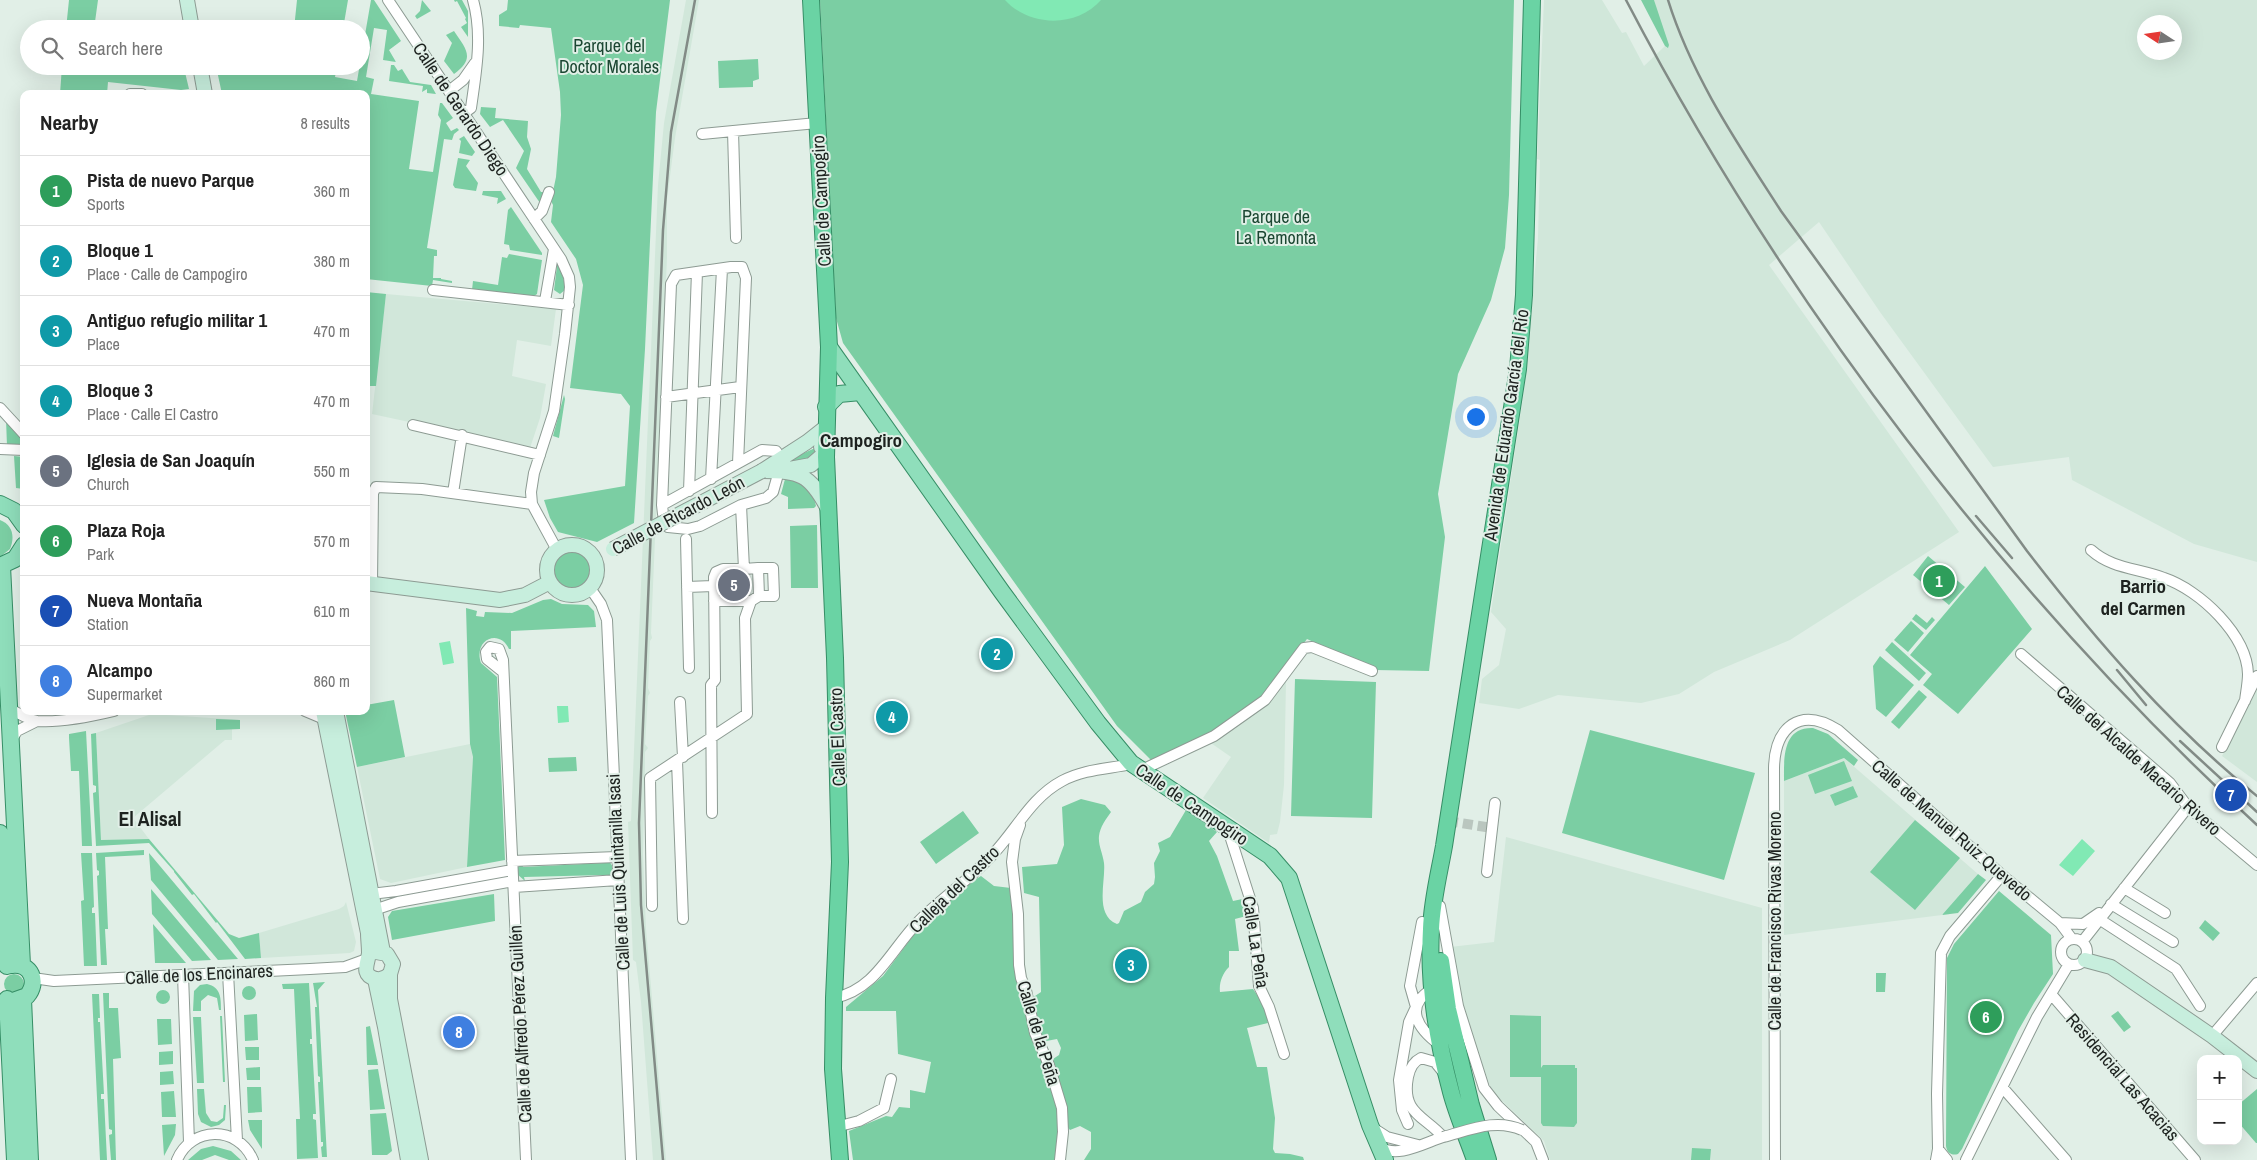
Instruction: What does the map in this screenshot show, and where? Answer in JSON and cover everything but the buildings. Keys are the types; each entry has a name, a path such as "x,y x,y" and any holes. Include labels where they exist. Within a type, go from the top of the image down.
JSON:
{"highway":[{"name":"Calle de Campogiro","path":"811,0 829,347"},
{"name":"Avenida de Eduardo García del Río","path":"1476,1160 1451,1093 1440,1045 1448,1014 1432,989 1431,930 1434,900 1518,369 1524,296 1532,0"},
{"name":"Calle El Castro","path":"829,347 826,452 840,862 833,1069 840,1160"},
{"name":"Avenida de Eduardo García del Río","path":"1444,846 1440,906 1441,966 1448,1014 1470,1105 1488,1160"}],"main road":[{"path":"187,0 190,20"},
{"path":"202,75 204,90"},
{"name":"Calle de Campogiro","path":"829,347 1002,592 1098,723 1137,768 1270,856 1289,878 1370,1130 1381,1156"},
{"path":"826,407 839,394 861,392"},
{"path":"780,464 826,426"},
{"path":"807,442 818,444 826,452"},
{"name":"Calle de Ricardo León","path":"595,560 762,471 780,464 811,465 826,452"},
{"name":"Calle de Ricardo León","path":"780,464 810,480 829,509"},
{"path":"0,504 14,511 20,519"},
{"path":"565,546 580,546 592,553 595,560 598,572 590,588 578,594 565,594 550,582 547,567 549,560 557,550 565,546"},
{"path":"9,968 10,742 1,566 15,559 20,552"},
{"path":"370,584 500,600 525,595 550,582"},
{"path":"327,715 371,894 383,952 392,961 390,999 421,1160"},
{"path":"327,715 366,924 368,957 365,968 371,976 385,1027 404,1156"},
{"path":"0,833 9,968"},
{"path":"368,957 375,952 383,952"},
{"path":"2085,960 2111,967 2212,1036 2257,1071"},
{"path":"9,968 29,971 19,991 15,1160"},
{"path":"371,976 380,980 390,974"},
{"path":"19,991 30,1160"}],"street":[{"name":"Calle de Gerardo Diego","path":"388,0 554,249 568,277 569,305 554,411 532,484 532,504"},
{"path":"464,113 471,108 476,62 478,18 473,0"},
{"path":"449,91 463,80 476,62"},
{"path":"702,134 817,123"},
{"path":"733,131 736,238"},
{"path":"534,219 542,210 548,192"},
{"path":"545,301 554,249"},
{"path":"738,463 746,278 742,267 676,275 671,284 662,509 676,515 677,521 674,526 688,529 700,526 740,505 766,498 773,492 780,464"},
{"path":"711,479 722,268"},
{"path":"688,491 697,272"},
{"path":"432,290 569,305"},
{"path":"666,397 715,392 740,387"},
{"path":"0,408 20,430"},
{"path":"414,425 540,455"},
{"path":"454,494 462,435"},
{"path":"0,449 20,450"},
{"name":"Calle de Ricardo León","path":"662,509 688,491 762,450 776,450 780,464"},
{"path":"370,554 376,487 422,489 532,504 557,550"},
{"path":"740,505 744,569"},
{"path":"686,539 689,668"},
{"path":"2091,550 2101,559 2164,577 2208,605 2234,635 2242,651 2248,673 2245,701"},
{"path":"652,906 650,778 747,714 745,618 755,599 758,568"},
{"path":"712,813 711,685 714,680 713,586 716,572 723,569 773,568 774,596 714,601"},
{"path":"687,587 713,586"},
{"name":"Calle de Luis Quintanilla Isasi","path":"590,588 601,604 607,620 631,1160"},
{"name":"Calleja del Castro","path":"834,998 849,995 874,977 918,922 979,869 1042,795 1062,781 1097,769 1137,768 1214,736 1265,700 1304,648 1312,647 1372,671"},
{"name":"Calle del Alcalde Macario Rivero","path":"2021,654 2170,783 2188,807 2257,865"},
{"path":"502,671 512,865"},
{"path":"2222,747 2257,676"},
{"path":"680,702 683,919"},
{"path":"9,708 20,715"},
{"path":"21,715 37,721"},
{"path":"10,742 17,731 37,721 97,715"},
{"name":"Calle de Francisco Rivas Moreno","path":"1776,1160 1774,754 1780,737 1786,728 1798,721 1808,720 1827,723"},
{"name":"Calle de Manuel Ruiz Quevedo","path":"1827,723 1838,730 2002,875 2060,923 2077,941"},
{"path":"1487,872 1495,803"},
{"path":"2077,941 2086,950 2085,960 2076,965 2069,964 2062,957 2062,951 2067,942 2077,941 2099,919 2188,807"},
{"name":"Calle de la Peña","path":"1022,817 1015,839 1012,862 1018,914 1019,965 1035,1033 1053,1077 1062,1108 1063,1132 1060,1160"},
{"name":"Calle La Peña","path":"1232,830 1231,839 1253,908 1259,986 1270,1007 1284,1054"},
{"path":"371,894 396,891 512,865 617,857"},
{"name":"Calle de Alfredo Pérez Guillén","path":"512,865 526,1160"},
{"path":"1936,1160 1938,1148 1937,1094 1941,953 1950,936 2002,875"},
{"path":"374,910 398,902 514,884 618,880"},
{"path":"2124,888 2165,913"},
{"path":"2060,923 2083,924 2091,920 2114,900"},
{"path":"2114,900 2173,942"},
{"path":"2099,919 2176,969 2200,1006"},
{"path":"1422,922 1410,986 1422,1030 1440,1045"},
{"name":"Calle de los Encinares","path":"19,991 54,981 345,967 368,957"},
{"path":"1966,1160 2037,1017 2069,964"},
{"name":"Calle de los Encinares","path":"345,967 371,976"},
{"path":"228,973 237,1140"},
{"path":"183,975 189,1142"},
{"path":"2212,1036 2257,983"},
{"path":"1408,1124 1402,1110 1399,1080 1410,1022 1422,995 1432,989"},
{"name":"Residencial Las Acacias","path":"2050,994 2195,1160"},
{"path":"1418,1021 1448,1014 1474,1060 1488,1094 1536,1142 1543,1160"},
{"path":"1443,1137 1423,1121 1411,1105 1407,1089 1411,1067 1421,1058 1435,1062 1445,1077 1451,1093"},
{"path":"836,1127 859,1121 884,1108 891,1079"},
{"path":"2003,1088 2066,1160"},
{"path":"1381,1156 1410,1150 1443,1137 1490,1124 1503,1124 1522,1130"},
{"path":"1370,1130 1418,1146"},
{"path":"176,1160 189,1142 213,1133 229,1136 237,1140 247,1150 253,1160"},
{"path":"1408,1160 1418,1146"},
{"path":"1938,1148 1947,1160"}],"shaded area":[{"path":"686,0 699,0 675,138 667,199 667,257 652,638 650,641 648,688 650,693 648,696 645,744 648,748 645,752 643,854 646,929 666,1160 653,1160 641,1002 636,962 633,960 628,822 631,821 658,185 664,123"},
{"path":"1005,0 1101,0 1079,16 1053,21 1027,15 1015,9"},
{"path":"1544,0 1602,0 1622,33 1626,32 1644,66 1665,46 1667,48 1654,0 2257,0 2257,562 2194,544 2072,480 2069,457 1993,467 1880,312 1819,222 1769,265 1959,532 1790,640 1714,672 1679,694 1641,703 1558,695 1519,709 1479,703 1482,679 1499,665 1506,629 1491,612 1524,390 1538,238 1540,160 1537,159"},
{"path":"386,294 556,309 551,346 517,340 512,376 546,384 540,418 530,448 372,414"},
{"path":"450,641 454,663 443,665 439,643"},
{"path":"1282,679 1286,682 1284,785 1277,834 1270,835 1269,843 1203,798 1231,757 1208,741"},
{"path":"2257,689 2257,782 2222,756"},
{"path":"557,706 568,706 569,722 558,723"},
{"path":"149,715 240,720 240,729 232,729 232,740 225,740 133,818 149,839 101,841 96,733"},
{"path":"470,744 473,757 467,867 391,883 380,879 357,767"},
{"path":"1844,758 1978,874 1942,915 1784,935 1784,781"},
{"path":"1506,837 1762,908 1762,1160 1550,1160 1544,1141 1492,1091 1467,1024 1450,947 1494,942"},
{"path":"2082,839 2095,851 2073,876 2059,865"},
{"path":"346,902 356,942 354,951 350,953 261,958 259,933 339,909"}],"green space":[{"path":"69,0 98,0 95,20 67,20"},
{"path":"297,0 348,0 345,20 295,20"},
{"path":"371,0 374,0 401,41 389,50 396,62 383,60 387,30 374,28 370,52 370,20 368,20"},
{"path":"422,0 431,11 417,19 415,16 420,11"},
{"path":"454,0 462,0 468,11 468,37 461,27 467,23 466,18 457,1 455,2"},
{"name":"Parque del Doctor Morales","path":"508,0 670,0 656,112 645,349 634,523 597,542 558,532 550,518 544,500 625,486 630,406 621,394 570,388 583,285 576,259 551,222 553,205 551,201 556,177 561,115 560,92 551,28 520,25 519,28 499,26 499,15 507,10"},
{"name":"Parque de La Remonta","path":"820,0 1514,0 1509,195 1505,248 1491,300 1458,374 1438,494 1445,537 1429,671 1375,670 1307,639 1262,698 1222,726 1153,762 1117,726 843,343 836,318"},
{"path":"1641,0 1654,0 1669,45 1668,48 1665,46"},
{"path":"454,31 465,48 467,58 461,68 454,74 444,61 452,43 446,35"},
{"path":"758,59 759,79 753,81 753,87 719,88 718,61"},
{"path":"391,65 394,65 398,71 402,69 410,82 431,85 436,94 427,93 427,89 422,92 423,86 389,81"},
{"path":"61,75 186,75 189,89 181,90 108,82 107,90 60,90"},
{"path":"218,75 335,75 335,77 357,81 358,75 366,75 366,77 374,79 371,94 419,101 409,169 433,172 441,120 438,115 440,103 442,103 453,118 446,123 451,131 457,128 459,130 454,134 452,140 444,139 427,248 437,250 437,256 434,256 433,278 441,278 452,281 452,283 433,280 432,286 370,279 370,90 221,90"},
{"path":"481,107 496,108 495,118 528,121 527,137 531,149 527,169 541,192 545,192 540,203 516,168 524,151 503,120 490,127 480,114"},
{"path":"464,136 475,152 472,156 459,153 461,141 459,139"},
{"path":"458,158 470,160 466,166 478,183 476,191 455,188 453,185"},
{"path":"483,191 501,191 506,199 497,204 498,198 482,195"},
{"path":"511,207 542,255 510,250 509,245 504,244 508,210"},
{"path":"509,254 542,260 537,294 534,296 472,290 473,281 498,285 502,257 507,258"},
{"path":"557,266 559,266 565,287 565,290 560,294 554,290"},
{"path":"370,292 386,294 376,386 370,386"},
{"path":"564,395 565,399 559,438 553,436"},
{"path":"6,419 20,433 20,448 7,446"},
{"path":"815,448 817,452 807,463 782,463"},
{"path":"14,456 20,457 20,488 16,488"},
{"path":"790,478 808,488 815,501 816,506 814,508 788,509 788,497 781,494 785,479"},
{"path":"0,520 10,528 12,540 10,549 0,557"},
{"path":"817,525 818,588 791,588 790,526"},
{"path":"572,552 579,553 585,557 589,563 589,577 585,583 579,587 572,588 565,587 559,583 555,577 554,570 555,563 559,557 565,553"},
{"path":"1928,556 1965,587 1949,605 1913,575"},
{"path":"1985,566 2032,629 1958,714 1923,685 1932,674 1910,655"},
{"path":"551,599 562,604 588,605 594,611 596,627 511,631 511,649 499,639 494,638 484,643 481,648 479,655 481,663 497,677 505,860 467,867 473,757 470,744 466,608 477,611 476,616 484,617 485,612 512,613 543,600"},
{"path":"1916,614 1927,623 1932,617 1935,620 1926,630 1912,619"},
{"path":"1911,621 1924,633 1908,652 1894,640"},
{"path":"1892,642 1926,673 1919,681 1885,650"},
{"path":"1880,656 1914,685 1886,717 1876,709 1873,666"},
{"path":"1295,679 1376,682 1372,818 1291,816"},
{"path":"1919,690 1927,697 1899,729 1891,722"},
{"path":"394,700 405,757 357,767 346,715 370,715 370,704"},
{"path":"216,719 240,720 240,729 216,730"},
{"path":"1813,728 1828,734 1858,760 1854,766 1844,758 1784,781 1785,754 1790,739 1795,733 1803,729"},
{"path":"1590,730 1755,773 1724,880 1562,833"},
{"path":"86,731 92,846 82,846 79,771 71,771 69,738 69,734"},
{"path":"96,733 101,840 149,839 229,934 239,938 259,933 261,958 245,959 194,894 192,895 149,843 96,846 93,793 96,792 96,786 93,785 91,734"},
{"path":"576,757 577,771 549,772 548,758"},
{"path":"1844,761 1852,781 1815,794 1808,775"},
{"path":"1853,786 1858,797 1835,806 1830,795"},
{"path":"1081,799 1105,805 1111,812 1102,826 1099,839 1104,863 1103,905 1110,920 1117,924 1124,911 1141,902 1145,892 1154,884 1154,863 1160,851 1158,843 1170,837 1186,810 1217,832 1209,841 1217,856 1233,901 1247,898 1250,915 1235,919 1239,951 1229,951 1229,967 1222,979 1220,992 1253,989 1265,1006 1268,1023 1247,1028 1257,1067 1267,1067 1275,1118 1273,1149 1275,1153 1303,1157 1304,1160 1084,1160 1091,1149 1091,1132 1080,1126 1070,1130 1066,1125 1053,1059 1059,1055 1061,1048 1057,1039 1041,1042 1032,998 1041,992 1039,897 1024,893 1022,867 1057,864 1064,845 1062,807"},
{"path":"963,811 979,833 936,864 920,842"},
{"path":"1915,820 1960,858 1915,910 1870,872"},
{"path":"144,850 144,855 105,857 108,929 105,929 107,965 101,965 97,876 99,871 97,870 96,853"},
{"path":"81,853 92,853 94,907 92,908 92,913 95,913 97,966 84,966 81,901 84,900"},
{"path":"149,853 238,959 218,960 151,880"},
{"path":"604,860 609,861 613,867 612,874 605,877 604,875 524,877 525,881 517,874 517,868 522,864 523,867 604,863"},
{"path":"1978,874 1986,880 1958,913 1942,915"},
{"path":"981,876 994,886 1011,888 1015,943 1023,991 1054,1090 1060,1127 1058,1160 853,1160 849,1131 886,1116 892,1117 899,1107 910,1108 910,1090 925,1093 931,1062 898,1054 896,1011 846,1011 846,1007 883,976 921,925 960,889"},
{"path":"151,889 211,960 192,961 152,914"},
{"path":"1999,891 2051,935 2053,974 2018,1031 1962,1149 1958,1154 1954,1155 1949,1152 1946,1146 1947,958 1954,944"},
{"path":"494,894 495,921 392,940 388,917 392,911"},
{"path":"2205,920 2220,933 2213,941 2199,928"},
{"path":"153,924 186,963 155,963"},
{"path":"1876,973 1886,973 1885,992 1876,992"},
{"path":"14,974 21,977 24,984 21,991 14,994 7,991 4,984 7,977"},
{"path":"325,982 318,990 327,1157 322,1157 321,1147 323,1142 321,1142 318,1082 320,1082 320,1077 318,1076 315,1007 317,1007 313,983"},
{"path":"309,983 312,1039 310,1039 310,1044 312,1044 316,1114 313,1114 313,1119 316,1120 318,1158 297,1159 296,1119 300,1119 294,989 283,989 282,984"},
{"path":"200,985 212,985 218,990 221,1010 219,1010 217,998 208,995 201,1001 201,1011 193,1011 194,991"},
{"path":"249,986 254,988 256,993 254,998 249,1000 244,998 242,993 244,988"},
{"path":"163,990 168,992 170,997 168,1002 163,1004 158,1002 156,997 158,992"},
{"path":"103,993 109,993 109,1008 118,1008 121,1058 113,1059 116,1160 111,1160 109,1135 112,1134 112,1130 109,1129"},
{"path":"92,994 99,994 100,1018 98,1018 98,1022 100,1022 104,1094 101,1094 101,1099 104,1099 107,1160 100,1160"},
{"path":"2118,1011 2131,1027 2124,1032 2111,1016"},
{"path":"257,1014 258,1040 245,1041 244,1015"},
{"path":"1510,1015 1541,1016 1541,1068 1543,1065 1575,1065 1575,1068 1577,1068 1577,1123 1574,1127 1543,1126 1541,1123 1541,1077 1510,1077"},
{"path":"220,1016 222,1016 225,1082 223,1082"},
{"path":"193,1017 201,1017 204,1083 197,1083"},
{"path":"157,1019 171,1019 172,1044 158,1045"},
{"path":"370,1026 378,1065 367,1065 366,1027"},
{"path":"245,1047 259,1047 259,1060 246,1060"},
{"path":"173,1051 173,1064 159,1065 159,1052"},
{"path":"260,1067 260,1080 247,1080 246,1068"},
{"path":"378,1069 385,1109 370,1110 368,1070"},
{"path":"173,1071 174,1084 160,1085 160,1072"},
{"path":"247,1087 261,1087 262,1112 248,1113"},
{"path":"197,1089 204,1089 206,1113 211,1121 217,1122 223,1118 224,1105 226,1105 225,1120 219,1125 211,1127 201,1122 198,1114"},
{"path":"2257,1089 2257,1143 2242,1127 2242,1102"},
{"path":"174,1091 176,1117 162,1117 161,1092"},
{"path":"386,1113 392,1151 387,1155 372,1155 370,1114"},
{"path":"248,1120 262,1120 262,1149 250,1130"},
{"path":"176,1124 175,1135 164,1156 162,1125"},
{"path":"213,1146 231,1151 241,1160 229,1160 215,1155 202,1160 188,1160 201,1149"},
{"path":"1692,1148 1711,1149 1710,1160 1691,1160"}],"tunnel":[{"path":"1448,821 1492,828"}],"railway":[{"path":"663,1160 641,905 639,823 663,230 671,132 695,0"},
{"path":"1626,0 1688,113 1756,224 1829,333 1907,440 1989,542 2075,641 2164,736 2257,825"},
{"path":"1668,0 1678,28 1703,83 1717,109 1781,211 2027,551 2134,680 2194,740 2257,796"},
{"path":"1976,516 2012,558"},
{"path":"2117,670 2146,705"},
{"path":"2180,741 2257,812"}],"place":[{"name":"Pista de nuevo Parque","path":"1939,581"},
{"name":"Iglesia de San Joaquín","path":"734,585"},
{"name":"Bloque 1","path":"997,654"},
{"name":"Bloque 3","path":"892,717"},
{"name":"Nueva Montaña","path":"2231,795"},
{"name":"Antiguo refugio militar 1","path":"1131,965"},
{"name":"Plaza Roja","path":"1986,1017"},
{"name":"Alcampo","path":"459,1032"}],"district":[{"name":"Campogiro","path":"861,440"},
{"name":"Barrio del Carmen","path":"2143,597"},
{"name":"El Alisal","path":"150,818"}]}
